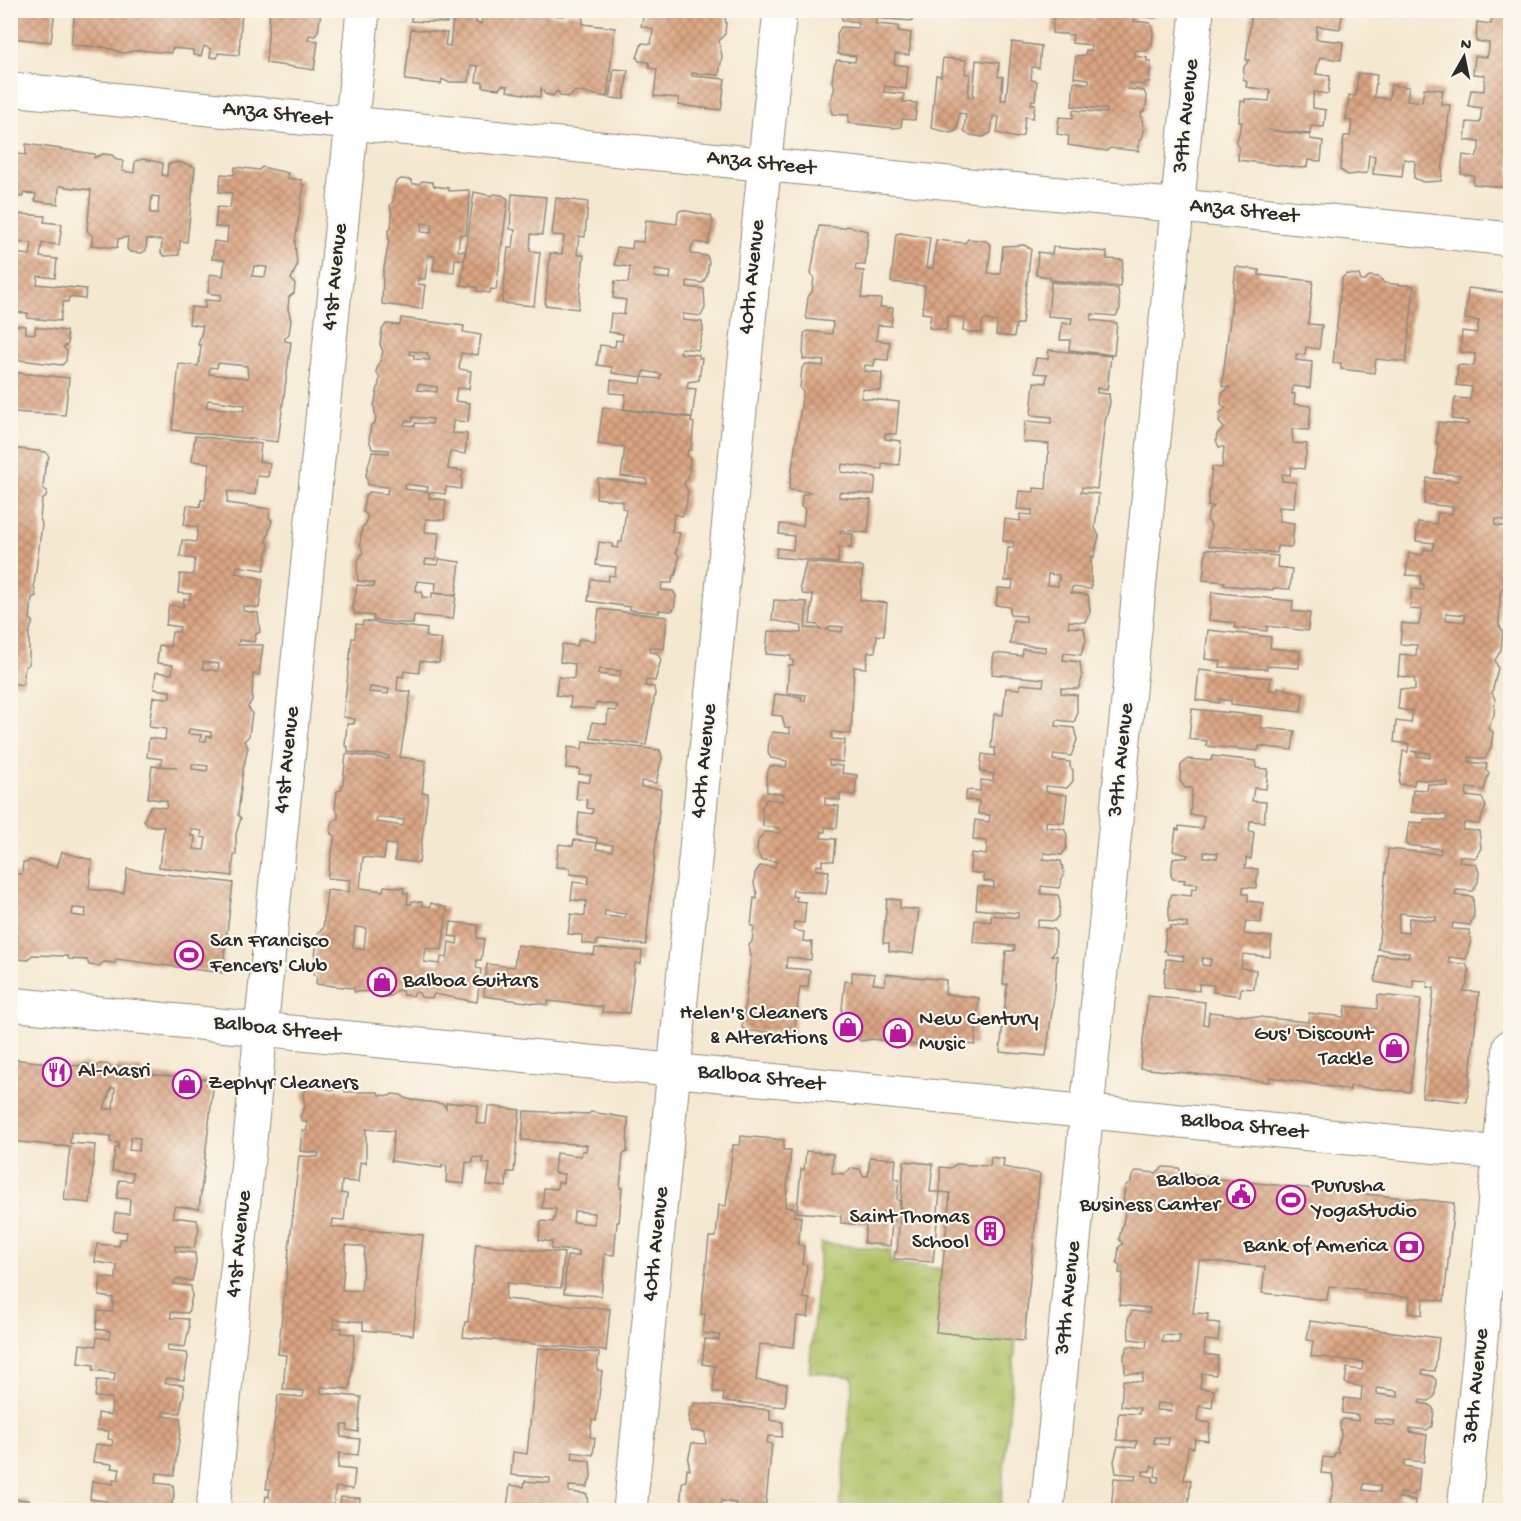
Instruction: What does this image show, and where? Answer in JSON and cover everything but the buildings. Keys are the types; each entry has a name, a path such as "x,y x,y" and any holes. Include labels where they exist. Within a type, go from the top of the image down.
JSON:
{"street":[{"name":"41st Avenue","path":"213,1510 363,10"},
{"name":"40th Avenue","path":"630,1510 780,10"},
{"name":"39th Avenue","path":"1047,1510 1197,10"},
{"name":"Anza Street","path":"10,89 1510,239"},
{"name":"Balboa Street","path":"10,1004 1505,1153"},
{"name":"38th Avenue","path":"1464,1510 1505,1153 1510,1046"}],"green space":[{"path":"821,1243 891,1250 890,1263 942,1269 936,1332 1016,1340 1000,1510 879,1510 840,1506 853,1377 809,1372"}],"place":[{"name":"San Francisco Fencers' Club","path":"189,955"},
{"name":"Balboa Guitars","path":"382,982"},
{"name":"Helen's Cleaners & Alterations","path":"848,1027"},
{"name":"New Century Music","path":"898,1033"},
{"name":"Gus' Discount Tackle","path":"1394,1048"},
{"name":"Al-Masri","path":"57,1072"},
{"name":"Zephyr Cleaners","path":"187,1084"},
{"name":"Balboa Business Canter","path":"1241,1194"},
{"name":"Purusha YogaStudio","path":"1291,1200"},
{"name":"Saint Thomas School","path":"990,1231"},
{"name":"Bank of America","path":"1409,1247"}]}
